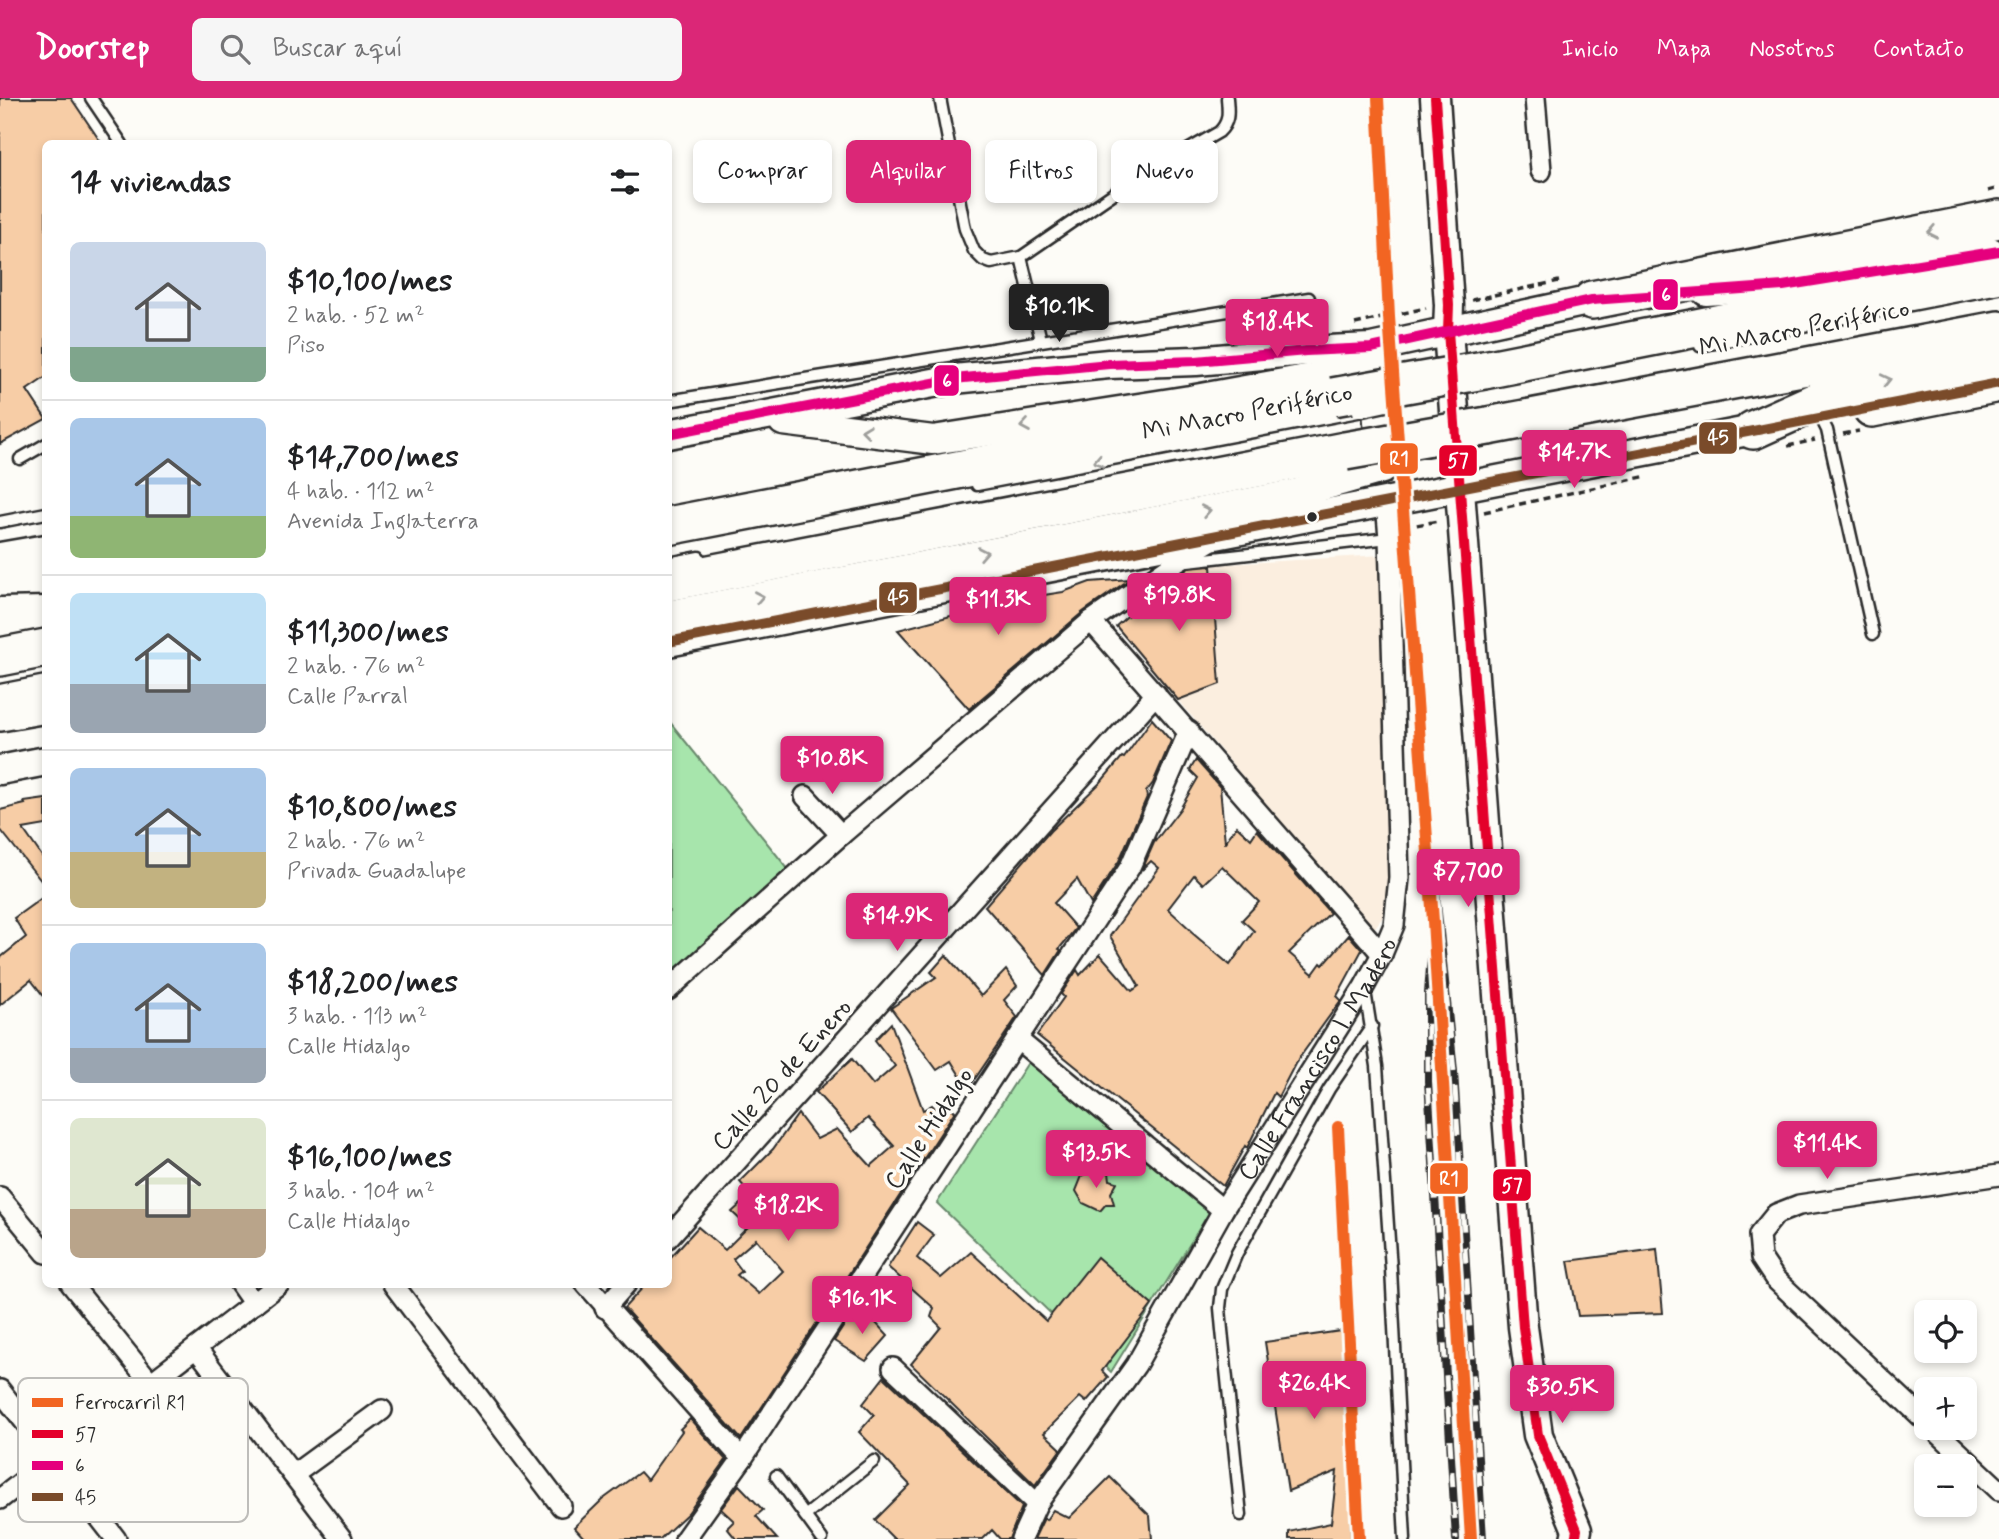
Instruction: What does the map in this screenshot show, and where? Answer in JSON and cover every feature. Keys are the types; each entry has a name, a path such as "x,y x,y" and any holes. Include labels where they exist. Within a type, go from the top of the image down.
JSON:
{"highway":[{"path":"1578,291 1999,219"},
{"path":"672,525 1476,380 1999,268"},
{"path":"672,581 1345,451 1479,419 1999,330"},
{"path":"1754,430 1820,400 1865,386 1999,354"},
{"path":"1754,430 1999,383"},
{"path":"0,577 42,576"},
{"path":"0,657 42,649"},
{"path":"0,712 42,705"}],"main road":[{"path":"1436,98 1449,318 1523,1327 1538,1435 1581,1536"},
{"path":"756,418 933,440 1189,400 1372,357 1449,318 1578,291 1783,286 1999,251"},
{"path":"672,433 954,379 1019,372 1372,357"},
{"name":"Calle Francisco I. Madero","path":"1372,357 1386,503"},
{"path":"672,641 1754,430"},
{"path":"672,614 1298,493 1382,469"},
{"path":"0,557 42,550"},
{"path":"672,615 774,621"},
{"path":"0,770 42,762"}],"street":[{"path":"1537,100 1541,171"},
{"name":"Calle Francisco I. Madero","path":"1021,1539 1037,1504 1136,1365 1223,1210 1364,987 1394,925 1399,878 1386,503"},
{"path":"672,986 841,835 1091,621 1222,532"},
{"path":"1091,621 1382,954"},
{"name":"Calle 20 de Enero","path":"672,1234 1156,694"},
{"name":"Calle Hidalgo","path":"691,1537 1130,867 1189,731"},
{"path":"805,796 841,835"},
{"path":"1017,1039 1223,1210"},
{"path":"1914,1410 1775,1279 1761,1258 1759,1235 1776,1214 1799,1205 1999,1175"},
{"path":"0,1197 42,1248"},
{"path":"74,1288 147,1378"},
{"path":"243,1288 254,1304"},
{"path":"157,1378 274,1288"},
{"path":"396,1288 561,1506"},
{"path":"589,1288 742,1459"},
{"path":"605,1308 622,1288"},
{"path":"196,1348 219,1378"},
{"path":"893,1368 1037,1504"},
{"path":"0,1390 18,1414"},
{"path":"293,1475 382,1410"},
{"path":"248,1416 342,1539"},
{"path":"1946,1440 1999,1490"},
{"path":"0,1499 18,1485"},
{"path":"103,1522 116,1539"}],"lane":[{"path":"91,98 119,140"},
{"path":"940,98 965,229 974,251 983,260 991,263 1021,257 1120,189 1219,132 1226,125 1228,118 1227,98"},
{"path":"1021,257 1041,340"},
{"name":"Mi Macro Periférico","path":"1686,349 1999,288"},
{"path":"672,400 1308,298"},
{"path":"1440,396 1476,380"},
{"name":"Mi Macro Periférico","path":"966,487 1345,404 1413,401"},
{"path":"1442,416 1479,419"},
{"path":"1821,418 1827,430 1873,634"},
{"name":"Mi Macro Periférico","path":"1374,429 1387,427"},
{"path":"20,459 42,446"},
{"path":"0,522 42,514"},
{"path":"1175,562 1389,538"},
{"path":"672,562 709,555"},
{"path":"0,690 42,682"},
{"path":"1364,987 1372,1026 1391,1269 1405,1539"},
{"path":"1241,1516 1220,1308 1222,1289 1237,1253 1329,1089 1372,1026"},
{"path":"805,1516 874,1461"},
{"path":"776,1476 821,1539"}],"path":[{"path":"1344,327 1449,318 1578,291"}],"shaded area":[{"path":"1382,555 1392,905 1373,930 1178,700 1220,683 1211,565"}],"green space":[{"path":"672,725 788,869 672,976"},
{"path":"1031,1058 1212,1208 1111,1372 937,1203"}],"building":[{"path":"0,98 71,98 99,140 42,140 42,380 27,390 42,413 42,421 0,444"},
{"path":"1211,566 1220,684 1178,700 1116,626 1152,594 1189,568"},
{"path":"1130,579 1083,612 969,709 898,630 1007,601 1063,592 1090,582"},
{"path":"1152,719 1171,741 1153,783 1146,792 1147,797 1119,861 1091,904 1077,879 1054,903 1076,928 1059,949 1061,950 1045,975 985,906 1050,831 1101,782 1122,757 1124,758"},
{"path":"1196,760 1220,787 1225,842 1237,826 1251,839 1257,830 1330,913 1289,953 1313,974 1349,935 1362,950 1337,996 1341,1000 1295,1064 1278,1097 1274,1093 1247,1148 1245,1146 1223,1186 1037,1035 1064,997 1061,994 1077,970 1080,975 1100,954 1132,991 1139,986 1110,936 1159,868 1151,861 1142,870 1156,838 1180,809 1198,778 1190,770","holes":["1222,866 1259,902 1242,920 1254,931 1230,965 1168,909 1194,875 1203,884"]},
{"path":"42,800 42,826 23,829 42,856 42,882 0,829 0,810 25,804 24,802"},
{"path":"42,898 42,994 31,980 0,1005 0,958 26,937 14,918"},
{"path":"946,955 981,996 1006,970 1017,986 1004,1000 1017,1017 968,1089 951,1061 937,1070 891,1008 936,977 931,972"},
{"path":"891,1023 923,1110 932,1105 938,1111 945,1103 955,1111 741,1439 624,1308 642,1288 672,1288 672,1256 698,1227 725,1250 748,1227 732,1212 751,1195 740,1182 773,1149 798,1114 817,1139 837,1129 871,1166 894,1146 868,1118 852,1132 816,1092 852,1059 873,1085 895,1066 875,1040","holes":["756,1239 783,1271 759,1294 737,1275 742,1271 733,1259"]},
{"path":"1095,1169 1100,1174 1109,1172 1110,1180 1117,1182 1111,1193 1114,1204 1106,1204 1100,1211 1083,1203 1076,1191 1082,1176"},
{"path":"917,1222 934,1235 917,1258 941,1278 971,1252 1046,1321 1097,1257 1152,1305 1102,1371 1108,1377 1086,1402 1080,1397 1044,1433 1061,1449 1035,1485 911,1364 941,1327 931,1317 934,1308 888,1267"},
{"path":"1657,1249 1663,1313 1578,1316 1568,1261"},
{"path":"862,1308 888,1336 866,1361 834,1341 847,1321 852,1323"},
{"path":"1341,1331 1352,1465 1349,1466 1351,1539 1289,1539 1289,1532 1331,1523 1337,1471 1288,1491 1265,1342"},
{"path":"884,1377 1022,1507 1009,1539 1000,1539 992,1530 983,1539 894,1539 875,1520 910,1485 859,1432 874,1415 863,1404"},
{"path":"690,1419 726,1460 688,1513 660,1539 585,1539 574,1527 602,1500 640,1472 647,1480 682,1431 680,1429"},
{"path":"1110,1477 1150,1516 1152,1539 1034,1539 1044,1518 1046,1520 1053,1510 1069,1518"},
{"path":"739,1485 763,1510 756,1516 777,1539 736,1539 727,1528 734,1521 721,1509"}],"railway":[{"path":"1414,673 1454,1071 1483,1539"},
{"path":"1433,928 1428,993 1428,1081 1456,1539"},
{"path":"1338,1127 1359,1539"}],"rail line":[{"name":"R1","path":"1378,98 1389,317 1433,921 1471,1539"},
{"name":"R1","path":"1338,1127 1359,1539"}],"transit line":[{"name":"57","path":"1435,98 1449,305 1448,331 1523,1327 1538,1435 1577,1530 1575,1539"},
{"name":"6","path":"672,433 954,379 1109,364 1196,361 1371,348 1592,300 1783,286 1999,251"},
{"name":"45","path":"672,641 1999,383"}]}
